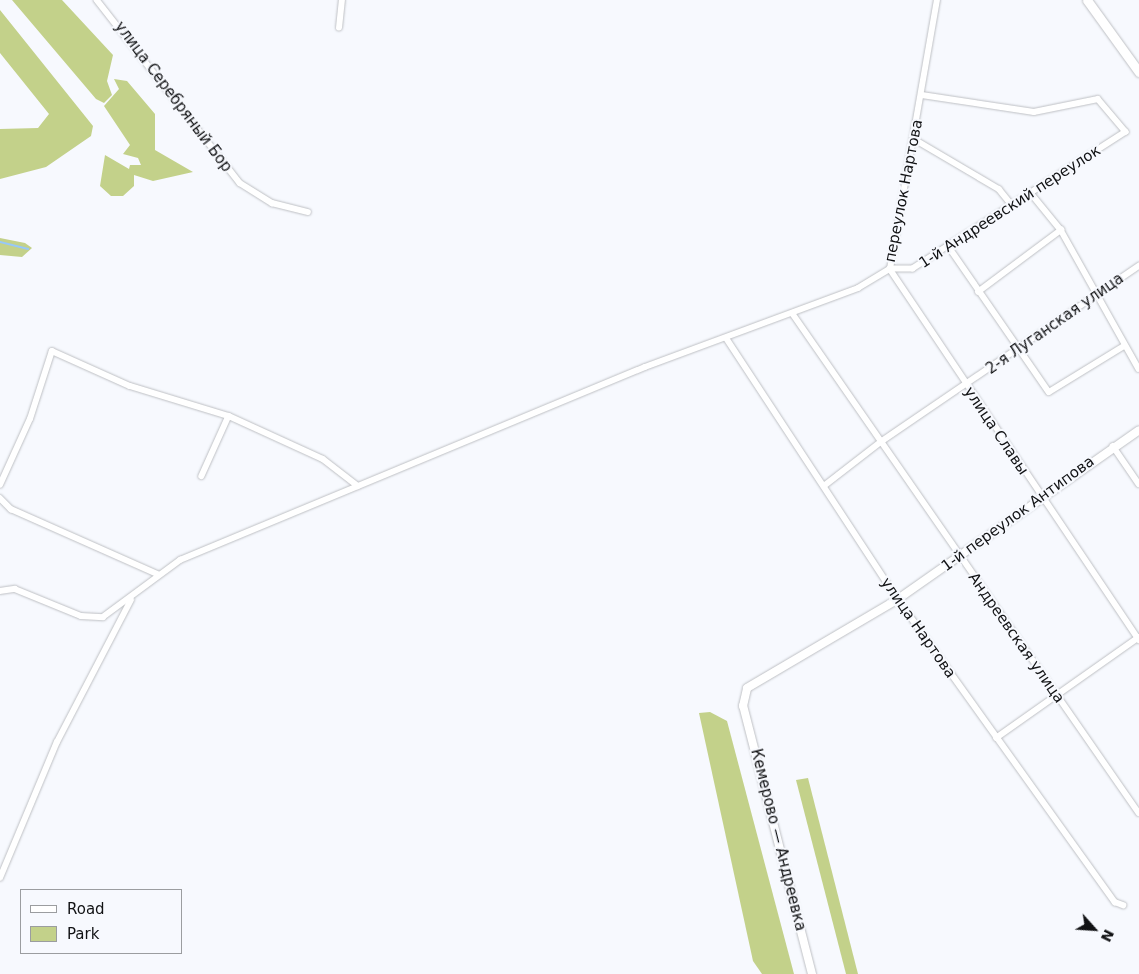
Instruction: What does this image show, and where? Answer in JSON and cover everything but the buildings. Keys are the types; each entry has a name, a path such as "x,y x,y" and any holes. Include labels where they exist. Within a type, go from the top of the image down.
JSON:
{"main road":[{"path":"1087,0 1139,72"},
{"name":"1-й переулок Антипова","path":"743,706 744,694 752,682 898,599 1040,497 1139,430"},
{"name":"Кемерово — Андреевка","path":"743,706 812,974"}],"street":[{"name":"улица Серебряный Бор","path":"97,0 240,183 272,203 308,212"},
{"path":"339,28 342,0"},
{"name":"переулок Нартова","path":"132,598 158,574 204,549 645,367 727,339 858,288 890,269 938,0"},
{"name":"1-й Андреевский переулок","path":"890,269 913,269 950,247 1030,192 1126,132 1098,98 1034,112 922,95"},
{"path":"914,139 999,189 1012,204"},
{"path":"1030,192 1061,230 1124,346 1139,369"},
{"path":"978,292 1061,230"},
{"path":"950,247 978,292 1049,392 1124,346"},
{"name":"2-я Луганская улица","path":"824,486 882,441 966,386 1139,266"},
{"name":"улица Славы","path":"890,269 1040,497 1139,638"},
{"name":"Андреевская улица","path":"792,314 882,441 959,557 1139,813"},
{"name":"улица Нартова","path":"727,339 898,599 1115,902 1123,905"},
{"path":"0,485 30,419 52,351 130,386 229,416 323,459 358,486"},
{"path":"202,476 229,416"},
{"path":"1113,446 1139,484"},
{"path":"0,498 10,509 158,574"},
{"path":"0,591 15,588 91,618 103,617 132,598"},
{"path":"0,878 57,742 132,598"},
{"path":"996,738 1055,694 1139,638"}],"green space":[{"path":"12,0 62,0 113,55 107,81 112,95 104,103 96,99"},
{"path":"0,10 93,126 91,136 46,167 0,179 0,129 38,128 49,114 0,53"},
{"path":"114,79 127,81 155,114 155,150 193,172 153,181 134,175 134,186 123,196 111,196 100,186 105,155 129,169 130,165 141,165 138,158 123,154 130,145 104,106 119,89"},
{"path":"0,238 25,243 32,248 22,257 0,255"},
{"path":"710,712 727,721 794,974 762,974 753,961 699,713"},
{"path":"808,778 858,974 846,974 796,780"}],"waterway":[{"path":"0,242 28,249"}]}
